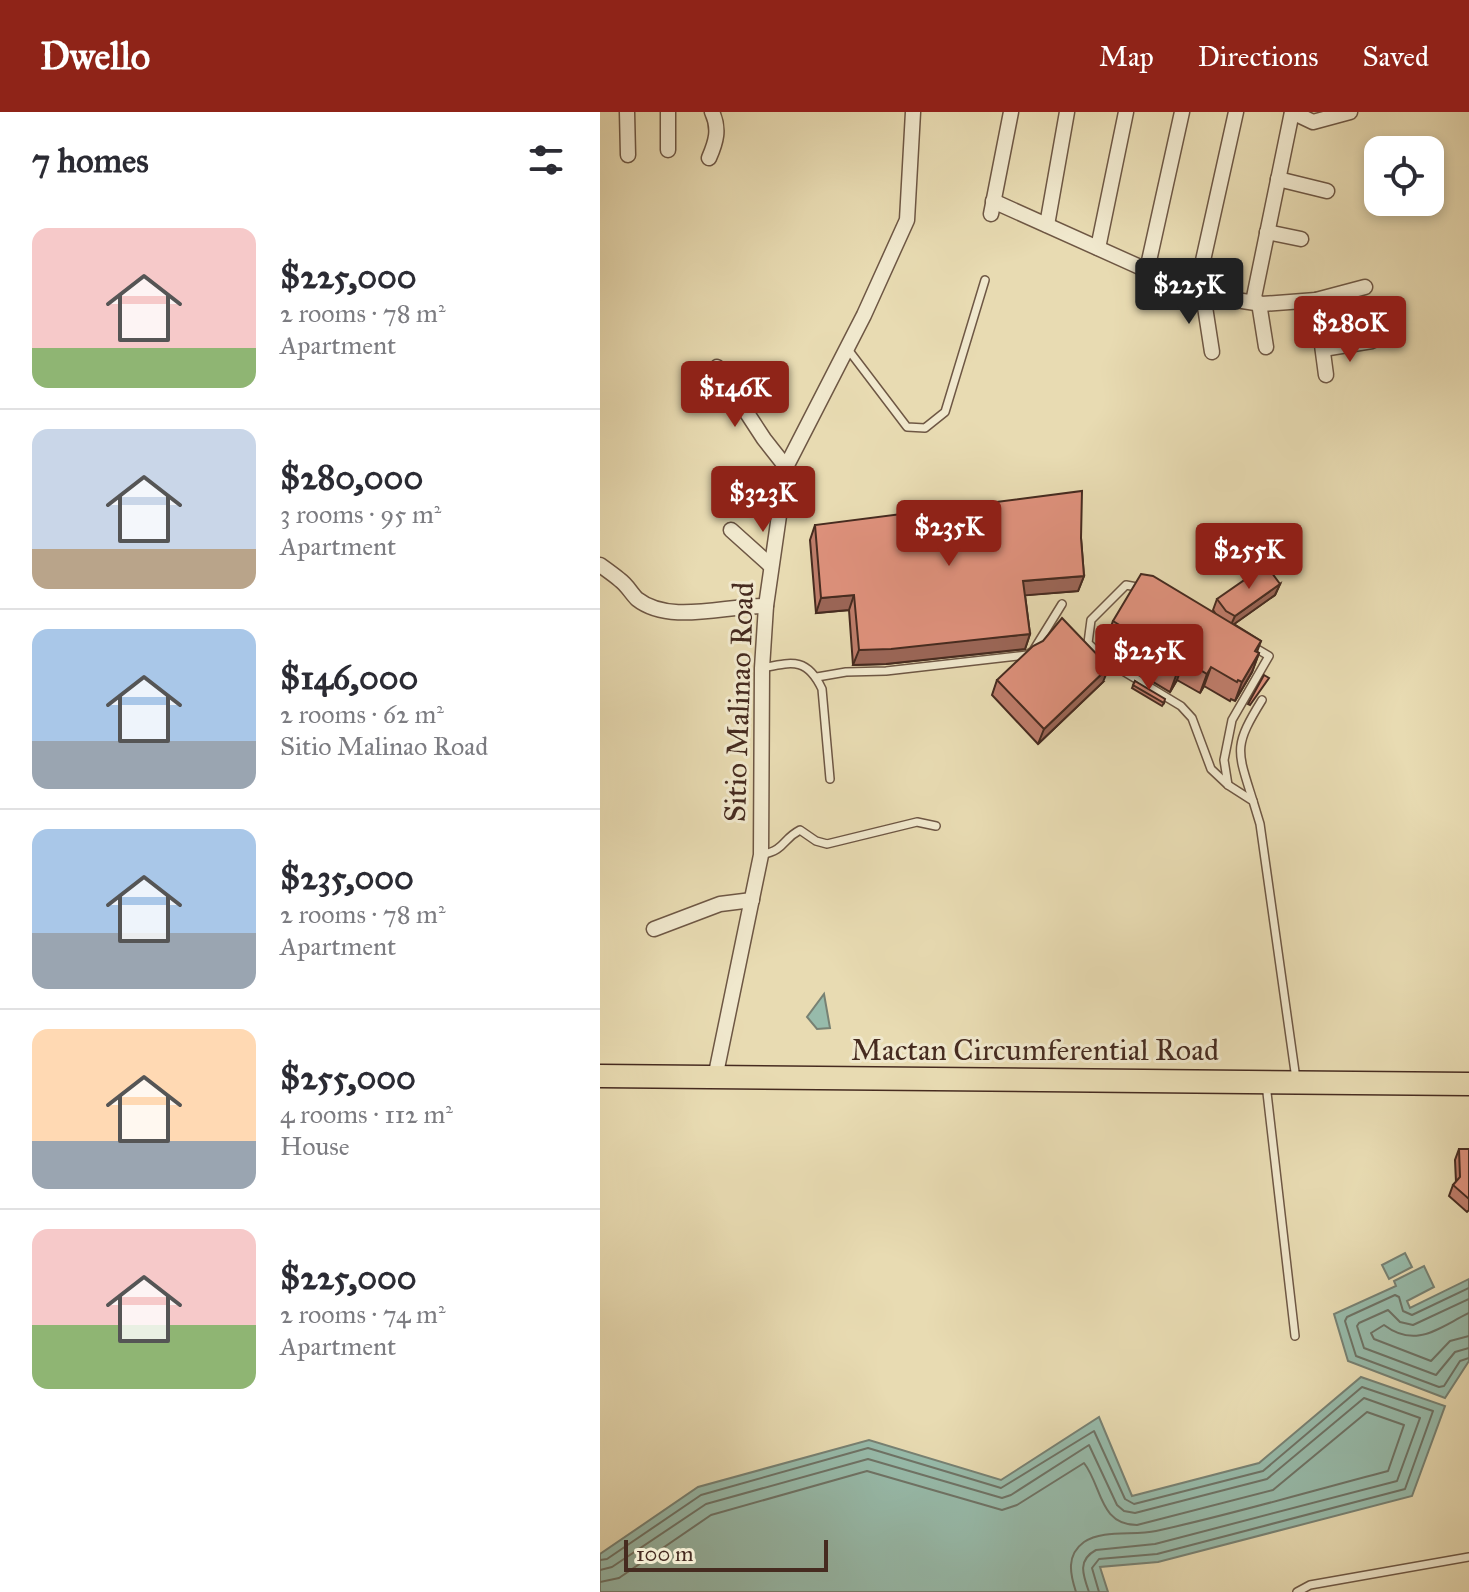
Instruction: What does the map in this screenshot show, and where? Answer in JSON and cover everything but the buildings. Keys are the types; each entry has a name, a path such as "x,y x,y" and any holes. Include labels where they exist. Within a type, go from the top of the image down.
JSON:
{"main road":[{"name":"Mactan Circumferential Road","path":"600,1076 1469,1084"}],"street":[{"path":"627,112 628,155"},
{"path":"668,112 668,150"},
{"path":"709,158 716,140 717,126 712,112"},
{"name":"Sitio Malinao Road","path":"715,1078 761,855 762,668 770,565 786,467 847,348 907,220 913,112"},
{"path":"1011,112 992,207 1047,225 1177,286 1200,293 1256,303 1316,300 1365,287"},
{"path":"1047,225 1067,112"},
{"path":"1098,248 1126,112"},
{"path":"1147,270 1182,112"},
{"path":"1212,352 1200,293 1236,112"},
{"path":"1266,347 1256,303 1292,112 1313,122 1350,112"},
{"path":"1278,179 1327,191"},
{"path":"1267,232 1301,239"},
{"path":"1316,300 1326,375"},
{"path":"1323,349 1372,341"},
{"path":"717,367 786,467"},
{"path":"731,530 770,565"},
{"path":"600,565 622,581 638,599 662,611 690,613 740,605 766,606"},
{"path":"654,929 731,900 752,900"}],"lane":[{"path":"847,348 907,427 925,428 945,412 985,280"},
{"path":"1148,589 1126,585 1091,620 1088,643 1108,662 1181,706 1192,718 1211,769 1228,785 1253,801"},
{"path":"817,677 1027,655 1033,651 1062,604"},
{"path":"1228,785 1224,760 1232,720 1269,656 1242,641"},
{"path":"762,668 799,663 817,677 822,689 830,779"},
{"path":"1262,700 1243,731 1239,756 1260,824 1296,1081"},
{"path":"761,855 779,851 791,834 800,830 816,841 827,844 917,822 936,826"},
{"path":"1265,1081 1295,1336"},
{"path":"1297,1592 1310,1585 1469,1557"}],"water":[{"path":"824,994 830,1028 817,1029 807,1017"},
{"path":"1405,1253 1412,1267 1389,1279 1382,1265"},
{"path":"1424,1266 1434,1287 1407,1301 1410,1308 1469,1279 1469,1361 1445,1398 1348,1361 1334,1314 1396,1286 1394,1281"},
{"path":"1361,1377 1445,1406 1412,1496 1158,1562 1100,1567 1108,1592 600,1592 600,1554 698,1487 869,1440 1001,1480 1099,1417 1132,1496 1259,1463"}]}
